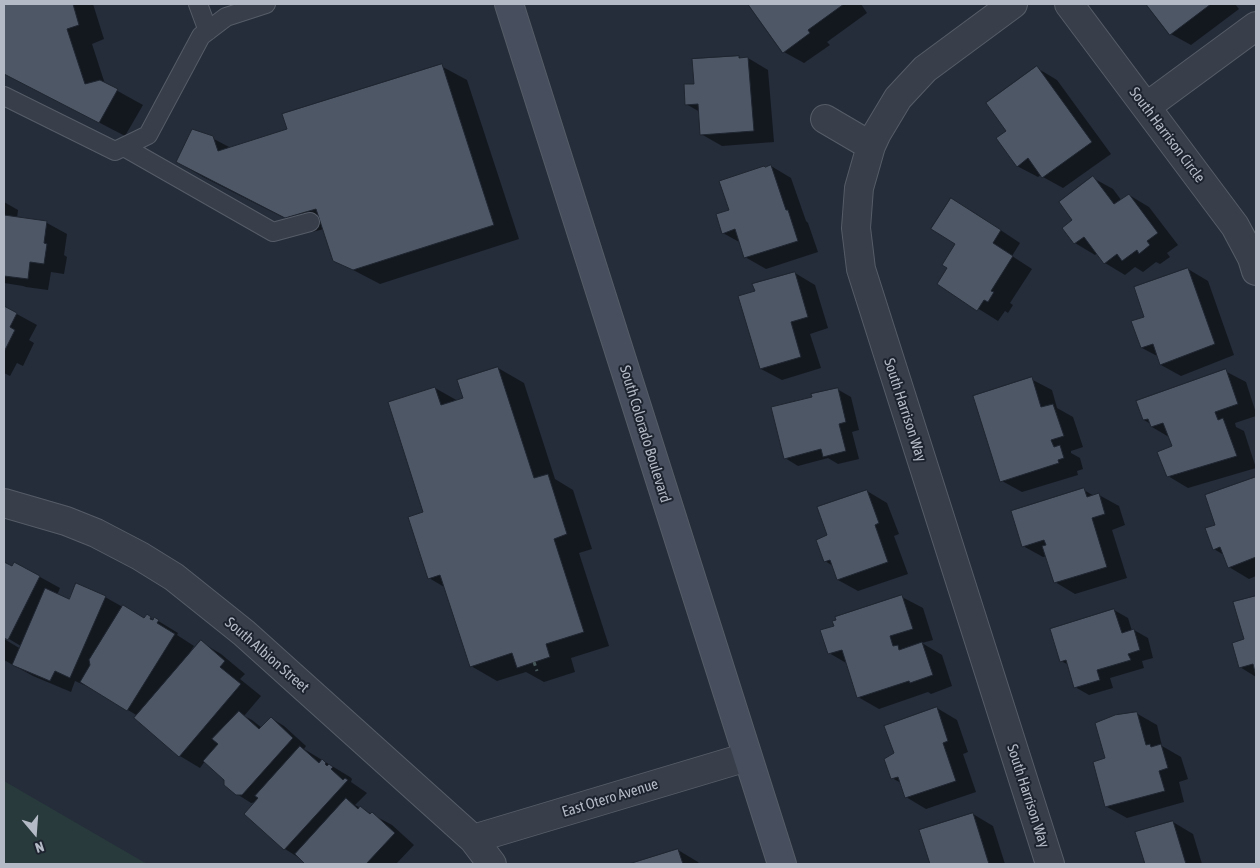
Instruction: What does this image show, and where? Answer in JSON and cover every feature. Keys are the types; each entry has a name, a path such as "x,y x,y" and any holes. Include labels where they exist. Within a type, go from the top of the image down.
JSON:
{"main road":[{"name":"South Colorado Boulevard","path":"509,4 782,864"}],"street":[{"name":"South Harrison Way","path":"1013,4 926,68 898,98 871,146 859,188 856,228 860,269 1050,864"},
{"name":"South Harrison Circle","path":"1069,4 1235,226 1252,258 1256,271"},
{"path":"1146,107 1256,26"},
{"path":"825,119 871,146"},
{"name":"South Albion Street","path":"4,503 66,520 96,533 140,556 174,577 244,633 473,840 492,864"},
{"name":"East Otero Avenue","path":"473,840 747,757"}],"lane":[{"path":"198,4 208,31"},
{"path":"4,96 115,151 148,135 201,36 226,17 266,4"},
{"path":"124,147 273,232 310,222"}],"path":[{"path":"534,662 537,670"}],"shaded area":[{"path":"4,781 147,864 4,864"}],"building":[{"path":"4,4 73,4 79,25 67,29 85,84 100,80 118,89 99,123 4,74"},
{"path":"748,4 844,4 808,30 810,33 783,53"},
{"path":"1146,4 1211,4 1170,35"},
{"path":"739,56 739,58 748,57 754,131 700,135 698,104 685,105 684,84 694,84 692,59"},
{"path":"442,64 494,225 353,270 333,261 316,209 285,218 176,162 192,129 213,136 218,151 287,129 282,114"},
{"path":"1037,66 1092,142 1042,178 1028,158 1017,167 996,138 1006,131 986,103"},
{"path":"771,165 798,241 744,258 735,229 722,234 716,214 729,210 719,181"},
{"path":"1093,176 1114,204 1129,194 1158,233 1147,241 1150,245 1139,254 1137,250 1122,261 1117,254 1104,264 1084,237 1074,244 1062,228 1072,220 1059,202"},
{"path":"951,198 1001,230 993,243 1013,256 991,291 994,292 988,302 984,300 977,311 937,284 947,268 942,265 955,244 931,229"},
{"path":"4,215 47,221 44,243 47,244 44,264 30,262 28,279 4,276"},
{"path":"1188,268 1215,344 1160,365 1153,344 1141,348 1131,321 1144,317 1134,287"},
{"path":"795,272 808,317 791,322 801,357 760,369 738,296 755,291 752,284"},
{"path":"4,306 17,313 10,327 15,330 4,352"},
{"path":"498,367 534,478 548,474 567,534 554,539 584,632 546,644 550,657 517,668 512,653 470,667 440,575 428,579 408,517 423,512 388,402 435,387 441,405 463,398 457,380"},
{"path":"1226,369 1238,404 1215,412 1218,420 1223,418 1237,456 1167,477 1157,452 1172,446 1163,423 1151,427 1148,419 1143,420 1136,401"},
{"path":"1032,377 1041,407 1053,404 1064,436 1051,440 1054,447 1060,445 1064,458 1058,460 1059,463 1000,482 973,396"},
{"path":"838,388 846,422 839,424 846,451 823,457 821,449 784,459 771,407 812,397 811,394"},
{"path":"1256,477 1256,557 1228,568 1220,547 1213,550 1205,528 1215,525 1205,495"},
{"path":"1084,488 1087,497 1099,493 1105,514 1092,518 1107,567 1054,583 1042,546 1046,545 1044,540 1022,547 1011,511"},
{"path":"867,490 879,523 875,525 888,562 837,580 830,560 824,562 816,540 827,535 817,507"},
{"path":"4,562 12,566 14,562 40,576 8,640 4,638"},
{"path":"76,583 106,596 70,678 55,671 50,681 12,665 45,588 69,599"},
{"path":"902,595 913,629 890,636 893,646 898,645 899,650 922,642 933,675 857,698 842,650 828,654 820,630 834,626 832,621 836,620 835,617"},
{"path":"1256,596 1256,676 1253,664 1239,668 1232,643 1244,639 1233,602"},
{"path":"123,605 144,618 147,614 151,617 150,619 153,620 154,617 159,620 157,623 175,634 127,711 80,682 90,665 89,660"},
{"path":"1114,609 1122,633 1134,629 1140,650 1128,654 1131,660 1097,670 1100,680 1074,688 1066,660 1060,662 1050,629"},
{"path":"201,640 225,661 220,667 241,684 179,757 134,718"},
{"path":"937,707 948,741 943,743 956,781 905,798 898,777 891,779 884,759 894,753 884,726"},
{"path":"239,711 259,729 271,717 293,738 242,795 236,795 224,785 224,780 203,761 218,744 212,739"},
{"path":"1137,712 1146,745 1150,744 1151,747 1161,744 1168,768 1159,771 1165,791 1105,807 1093,762 1105,758 1095,723 1115,715"},
{"path":"300,746 319,763 322,759 327,766 329,764 333,767 331,769 343,780 345,778 348,780 284,850 244,814 258,798 255,796"},
{"path":"346,798 358,809 360,806 370,814 372,812 395,833 366,864 305,864 295,854"},
{"path":"973,813 989,864 930,864 919,830"},
{"path":"1173,821 1186,864 1145,864 1135,832"},
{"path":"678,849 683,864 629,864"}]}
